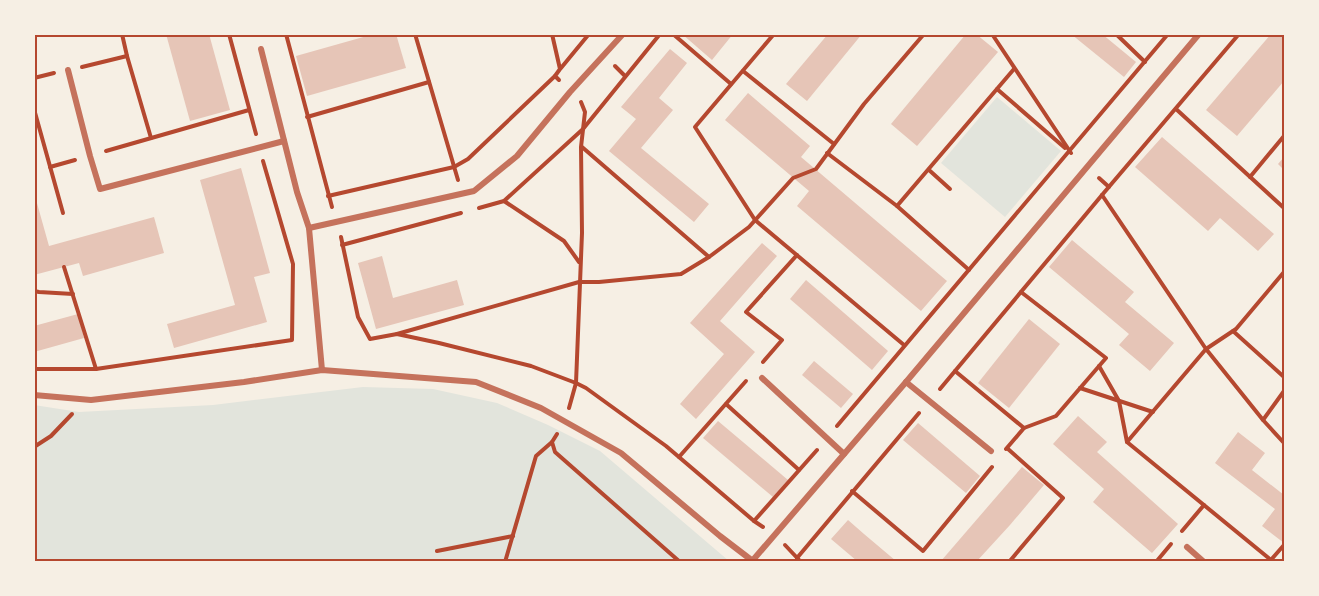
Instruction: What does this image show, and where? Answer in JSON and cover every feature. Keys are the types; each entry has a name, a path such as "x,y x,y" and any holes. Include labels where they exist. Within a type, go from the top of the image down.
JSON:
{"street":[{"path":"309,228 474,191 517,156 570,92 623,34"},
{"path":"34,395 85,399 244,382 321,370 476,382 541,408 621,453 753,561 1199,34"},
{"path":"261,49 297,192 309,228 321,370"},
{"path":"68,70 100,189 284,141"},
{"path":"762,378 844,454"},
{"path":"906,382 991,451"},
{"path":"1187,548 1204,561"}],"path":[{"path":"122,34 151,138"},
{"path":"34,369 96,369 292,340 293,264 229,34"},
{"path":"286,34 328,196 337,221 358,317 370,339 397,334 579,282 681,274 709,257 749,227 793,178 816,169 864,104 924,34"},
{"path":"415,34 462,194"},
{"path":"552,34 560,69"},
{"path":"328,196 454,167 468,159 555,76 589,34"},
{"path":"583,129 660,34"},
{"path":"673,34 731,84"},
{"path":"774,34 695,127 755,220 904,345"},
{"path":"992,34 1070,152"},
{"path":"1116,34 1145,62"},
{"path":"754,521 827,438 1168,34"},
{"path":"797,558 1239,34"},
{"path":"34,78 127,56"},
{"path":"897,206 1014,69"},
{"path":"743,71 834,144"},
{"path":"505,561 536,456 552,442 564,421 576,383 582,233 581,147 585,112 581,101 555,76"},
{"path":"307,117 429,82"},
{"path":"997,89 1088,167"},
{"path":"1176,109 1284,208"},
{"path":"34,110 63,213"},
{"path":"50,167 249,110"},
{"path":"1250,177 1284,136"},
{"path":"581,147 709,257"},
{"path":"827,153 897,206 969,270"},
{"path":"928,170 950,189"},
{"path":"1102,195 1206,349 1284,443"},
{"path":"504,201 564,241 580,263"},
{"path":"761,364 782,340 746,312 798,254"},
{"path":"64,267 96,369"},
{"path":"1128,442 1206,349 1233,331 1284,272"},
{"path":"34,291 73,294"},
{"path":"1233,331 1284,377"},
{"path":"397,334 531,366 576,383 595,394 666,446 754,521 774,535"},
{"path":"1099,366 1119,401 1128,442 1270,561 1284,545"},
{"path":"955,371 1024,428"},
{"path":"679,457 747,380"},
{"path":"1080,388 1153,412"},
{"path":"1263,420 1284,392"},
{"path":"34,447 51,436 85,399"},
{"path":"726,404 799,470"},
{"path":"552,442 555,452 680,561"},
{"path":"1007,449 1063,498 1009,561"},
{"path":"436,551 513,536"}],"shaded area":[{"path":"997,97 1061,151 1005,217 941,163"},
{"path":"363,387 433,389 497,403 548,425 600,451 729,561 35,561 34,405 79,412 213,405"}],"building":[{"path":"166,34 209,34 230,110 190,121"},
{"path":"374,34 396,34 406,68 307,96 296,56"},
{"path":"682,34 733,34 712,60"},
{"path":"828,34 862,34 807,101 786,84"},
{"path":"966,34 976,34 998,52 917,146 891,124"},
{"path":"1071,34 1102,34 1136,62 1124,77"},
{"path":"1271,34 1284,34 1284,81 1237,136 1206,110"},
{"path":"670,49 687,63 659,98 673,110 641,148 709,204 694,222 609,151 636,119 621,107"},
{"path":"748,93 810,146 801,157 947,281 921,311 797,206 809,191 725,120"},
{"path":"1162,137 1274,234 1258,251 1220,218 1208,231 1135,167"},
{"path":"1284,157 1284,170 1278,164"},
{"path":"241,168 270,273 254,277 267,322 174,348 167,324 235,305 200,180"},
{"path":"35,196 49,246 154,217 164,253 83,276 79,263 34,275"},
{"path":"1072,240 1134,292 1125,302 1174,343 1150,371 1119,345 1129,334 1049,267"},
{"path":"762,243 777,256 720,321 755,352 696,419 680,404 724,354 690,323"},
{"path":"382,256 393,298 457,280 464,305 376,329 358,263"},
{"path":"806,280 888,351 872,370 790,299"},
{"path":"78,314 84,338 34,352 34,326"},
{"path":"1029,319 1060,344 1009,408 978,383"},
{"path":"814,361 853,394 841,408 802,375"},
{"path":"1078,416 1107,442 1097,452 1178,524 1152,553 1093,502 1104,489 1053,444"},
{"path":"718,421 788,480 773,497 703,438"},
{"path":"918,423 980,476 966,493 903,440"},
{"path":"1238,432 1265,453 1252,470 1284,495 1284,543 1262,526 1275,509 1215,463"},
{"path":"1022,467 1044,485 1010,525 977,561 941,561"},
{"path":"848,520 896,561 857,561 831,539"}]}
